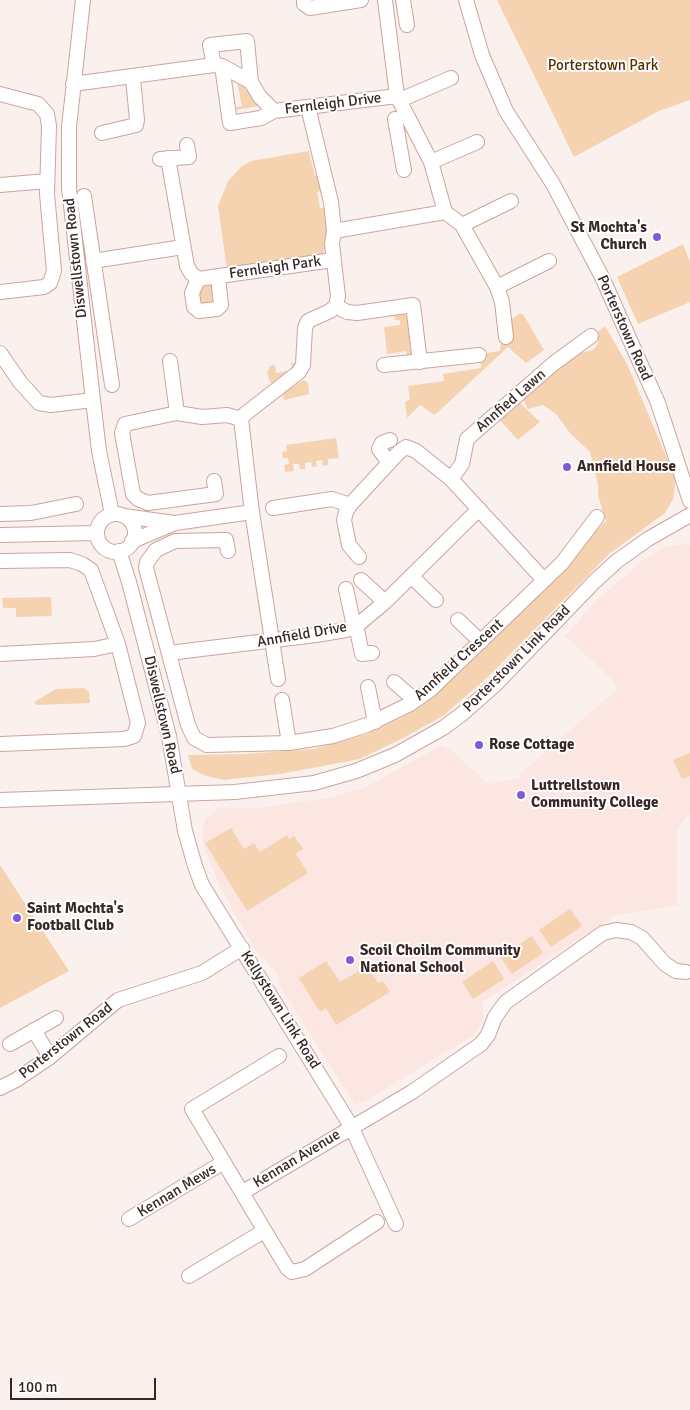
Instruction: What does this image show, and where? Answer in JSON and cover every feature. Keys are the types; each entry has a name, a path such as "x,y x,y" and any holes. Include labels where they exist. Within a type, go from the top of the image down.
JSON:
{"street":[{"name":"Diswellstown Road","path":"83,0 67,157 69,197 99,451 118,515"},
{"path":"304,0 304,4 310,8 361,0"},
{"name":"Porterstown Road","path":"466,0 482,55 506,111 553,184 602,276 658,403 690,501"},
{"path":"407,25 404,3 386,4 399,98 451,78"},
{"path":"73,84 218,66 210,45 247,41 250,82"},
{"name":"Fernleigh Drive","path":"218,66 250,82 260,97 274,111"},
{"name":"Fernleigh Drive","path":"218,66 230,123 261,118 274,111 399,98 431,162 445,212"},
{"path":"102,133 136,124 138,120 133,78"},
{"path":"0,94 38,104 45,109 49,126 47,181 53,278 44,287 0,292"},
{"path":"308,107 331,202 334,231 332,244 333,260 338,296 336,306"},
{"path":"404,170 396,126 415,130"},
{"path":"431,162 477,142"},
{"path":"187,145 189,157 164,159 189,270 198,278"},
{"path":"0,185 47,181"},
{"path":"84,196 112,385"},
{"path":"462,225 511,201"},
{"path":"334,231 445,212 462,225 497,288 502,302 506,337"},
{"path":"93,261 183,247"},
{"name":"Fernleigh Park","path":"218,276 221,305 217,309 199,311 194,307 192,293 198,278 333,260"},
{"path":"497,288 549,261"},
{"path":"336,306 347,312 357,313 412,305 420,362"},
{"path":"278,679 252,512 241,419 297,375 303,364 304,338 308,321 336,306"},
{"name":"Annfied Lawn","path":"451,479 462,464 468,439 553,364 591,336"},
{"path":"0,353 24,388 39,403 51,405 92,400"},
{"path":"384,365 479,355"},
{"path":"170,361 177,413"},
{"path":"214,481 216,494 148,503 138,499 133,494 122,433 124,424 177,413 206,417 227,415 241,419"},
{"path":"389,463 379,449 382,443 390,440"},
{"path":"359,557 348,545 344,520 350,505 389,463 406,448 416,451 451,479 544,580"},
{"path":"273,508 332,499 350,505"},
{"path":"0,514 31,512 76,504"},
{"name":"Annfield Drive","path":"169,653 272,641 346,630 355,626 366,620 479,509"},
{"path":"175,523 118,515 101,521 97,533 101,545 112,551 118,551 124,549 132,541 175,523 252,512"},
{"path":"118,515 132,524 134,535 132,541"},
{"name":"Porterstown Link Road","path":"180,793 235,792 336,779 395,754 443,728 474,705 617,561 671,525 690,515"},
{"name":"Annfield Crescent","path":"228,551 226,540 175,542 156,550 149,557 146,568 188,725 197,740 214,746 289,743 334,736 375,722 415,700 436,684 562,563 598,517"},
{"path":"0,535 97,533"},
{"name":"Diswellstown Road","path":"0,800 180,793 169,736 129,582 118,551"},
{"path":"0,561 63,559 76,561 87,567 94,575 118,644 138,718 138,731 134,736 124,739 0,744"},
{"path":"411,576 436,600"},
{"path":"362,580 385,602"},
{"path":"346,589 362,654 372,653"},
{"path":"458,620 480,642"},
{"path":"0,654 94,649 118,644"},
{"path":"394,682 415,700"},
{"path":"368,687 375,722"},
{"path":"282,700 289,743"},
{"name":"Kellystown Link Road","path":"180,793 185,831 202,884 351,1126 396,1224"},
{"name":"Kennan Avenue","path":"243,1192 351,1126 412,1092 481,1044 488,1035 495,1017 506,1002 603,933 616,930 631,932 642,938 665,964 676,971 686,972"},
{"name":"Porterstown Road","path":"0,1088 16,1080 50,1057 118,1000 202,973 242,948"},
{"path":"10,1044 56,1018"},
{"path":"34,1030 50,1057"},
{"name":"Kennan Avenue","path":"280,1056 192,1109 287,1268 298,1272 377,1222"},
{"name":"Kennan Mews","path":"129,1219 224,1162"},
{"path":"189,1276 264,1231"}],"shaded area":[{"name":"Luttrellstown Community College","path":"684,544 690,546 690,815 683,821 677,832 678,905 614,916 481,1003 484,1014 481,1025 474,1035 367,1100 355,1105 280,987 277,974 253,946 218,883 203,844 202,829 206,818 219,808 257,808 333,797 366,787 442,745 451,750 488,784 519,778 519,775 616,690 617,686 611,678 565,636 597,600 643,560 663,548"}],"green space":[{"name":"Porterstown Park","path":"497,0 690,0 690,100 659,111 574,157"},
{"path":"233,79 240,82 258,106 236,110 234,108 242,106 237,82 231,82"},
{"path":"309,151 315,176 319,174 321,191 317,192 320,208 330,207 327,240 322,258 227,269 218,206 228,181 242,166 251,161"},
{"path":"683,244 690,262 690,302 638,324 617,277"},
{"path":"201,285 212,285 217,305 200,308 198,288"},
{"path":"401,311 408,317 414,355 407,357 406,351 387,354 384,327 400,325 400,320 395,320 394,316"},
{"path":"519,314 523,314 544,350 526,363 508,347 434,415 420,405 407,418 405,402 410,399 408,386 444,381 443,374 481,368 480,354 500,351 502,326"},
{"path":"605,326 627,364 676,479 673,499 665,513 609,554 488,677 443,716 407,736 360,759 280,774 223,780 203,775 192,769 188,755 246,754 313,749 367,734 407,715 442,688 593,530 598,529 606,521 598,496 598,485 590,452 570,433 556,414 543,405 528,409 522,397 564,362 580,353 593,350 598,344 598,332"},
{"path":"291,363 295,363 295,369 274,383 270,382 267,373 270,366 275,365 276,373 292,370"},
{"path":"304,380 308,383 309,394 285,400 282,397 286,391"},
{"path":"518,401 540,422 518,440 498,418"},
{"path":"336,438 339,458 328,459 328,465 323,466 322,460 316,461 317,466 312,467 311,462 305,463 305,469 300,469 299,464 293,464 294,471 285,472 284,465 289,464 288,458 283,458 282,452 287,451 286,445"},
{"path":"51,597 52,616 16,617 16,608 3,608 2,598"},
{"path":"84,688 89,692 90,703 37,705 34,702 56,689"},
{"path":"690,753 690,776 682,779 673,760"},
{"path":"231,828 244,849 254,843 260,852 287,835 289,839 294,836 303,849 296,854 308,873 247,911 205,843"},
{"name":"Saint Mochta's Football Club","path":"0,865 69,971 0,1008"},
{"path":"570,909 582,926 551,947 539,930"},
{"path":"532,936 543,953 512,974 500,957"},
{"path":"326,961 340,982 367,966 378,983 383,981 390,992 336,1025 326,1008 320,1012 299,978"},
{"path":"493,961 504,979 473,999 462,982"}],"place":[{"name":"St Mochta's Church","path":"657,237"},
{"name":"Annfield House","path":"567,467"},
{"name":"Rose Cottage","path":"479,745"},
{"name":"Luttrellstown Community College","path":"521,795"},
{"name":"Saint Mochta's Football Club","path":"17,918"},
{"name":"Scoil Choilm Community National School","path":"350,960"}]}
